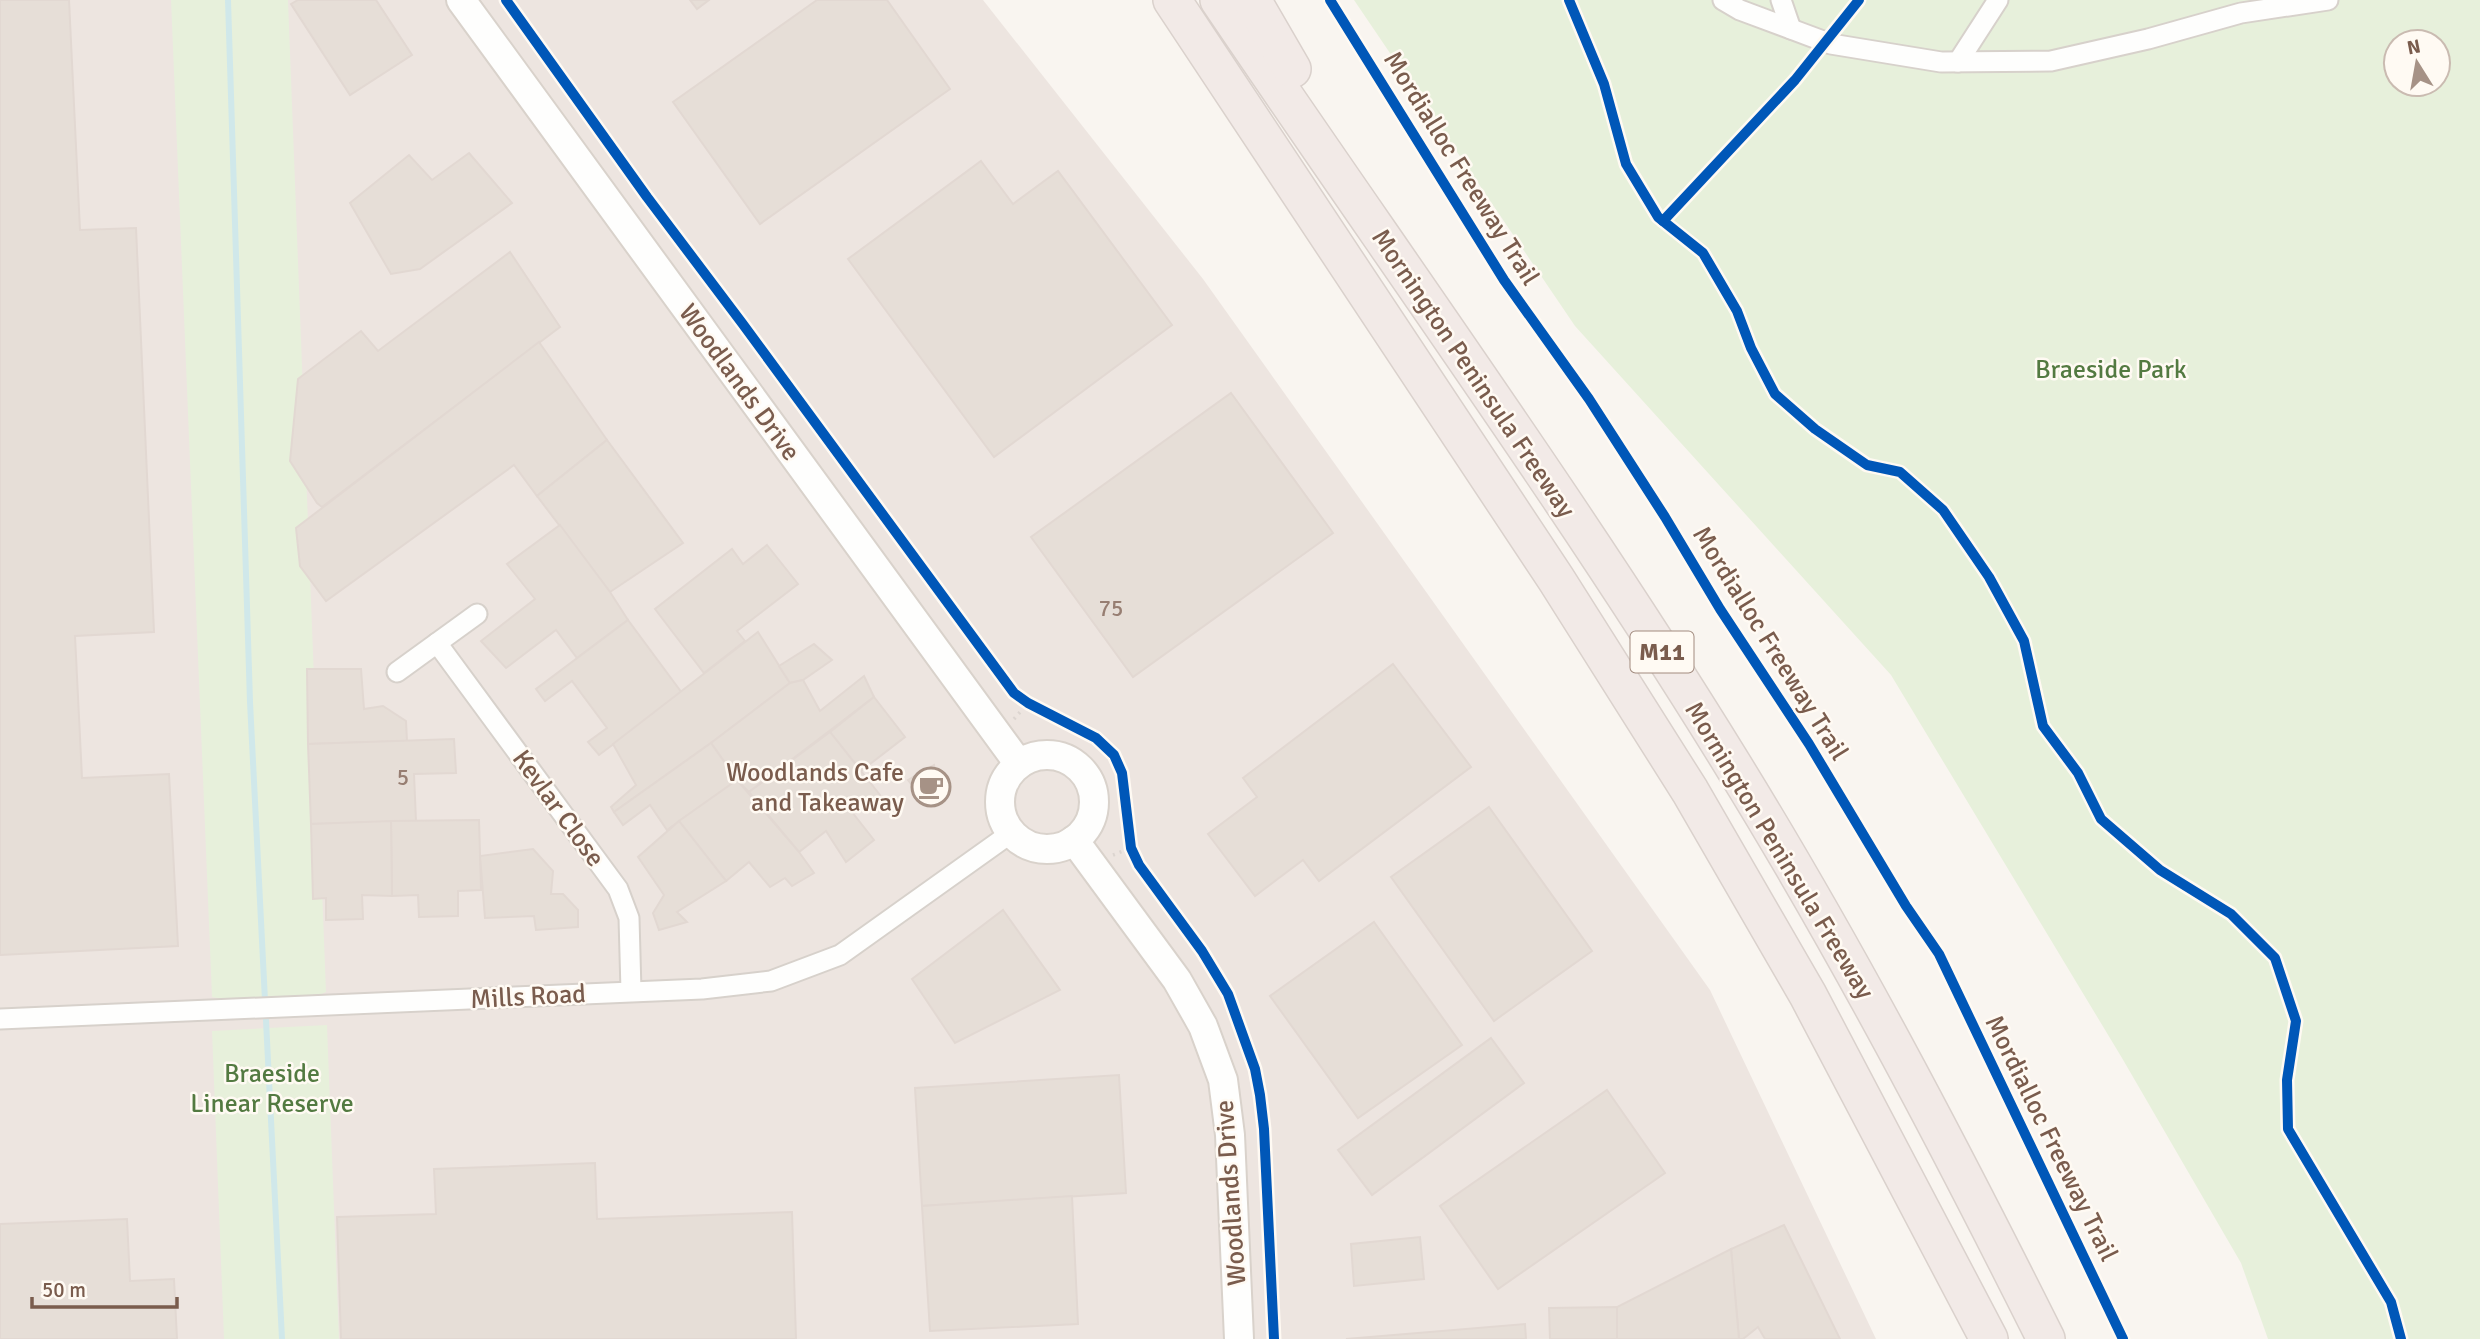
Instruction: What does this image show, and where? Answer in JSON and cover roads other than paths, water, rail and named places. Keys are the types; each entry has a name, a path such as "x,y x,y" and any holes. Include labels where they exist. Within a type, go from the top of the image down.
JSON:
{"highway":[{"path":"1149,0 1296,187"},
{"name":"Mornington Peninsula Freeway","path":"1172,0 1556,579 1689,791 1808,995 1989,1339"},
{"name":"Mornington Peninsula Freeway","path":"1219,0 1570,513 1734,766 1860,982 1967,1181 2046,1339"},
{"path":"1252,0 1332,138 1651,625 1734,766"}],"street":[{"name":"Woodlands Drive","path":"461,0 1019,764"},
{"path":"1723,0 1831,44 1941,62 2051,61 2148,39 2241,13 2328,0"},
{"path":"1781,0 1791,29"},
{"path":"1958,62 1998,0"},
{"path":"397,672 477,614"},
{"name":"Kevlar Close","path":"437,643 618,889 629,918 631,991"},
{"path":"1044,754 1061,756 1085,774 1094,801 1085,830 1074,840 1049,849 1034,847 1011,833 1003,820 1001,791 1006,779 1019,764 1028,758 1044,754"},
{"name":"Mills Road","path":"0,1019 702,989 771,981 840,955 1011,833"},
{"name":"Woodlands Drive","path":"1074,840 1177,980 1203,1026 1223,1080 1230,1135 1239,1339"}],"waterway":[{"path":"228,0 250,702 282,1339"}],"place":[{"name":"Woodlands Cafe and Takeaway","path":"931,787"}],"park label":[{"name":"Braeside Park","path":"2111,369"},
{"name":"Braeside Linear Reserve","path":"272,1088"}]}
